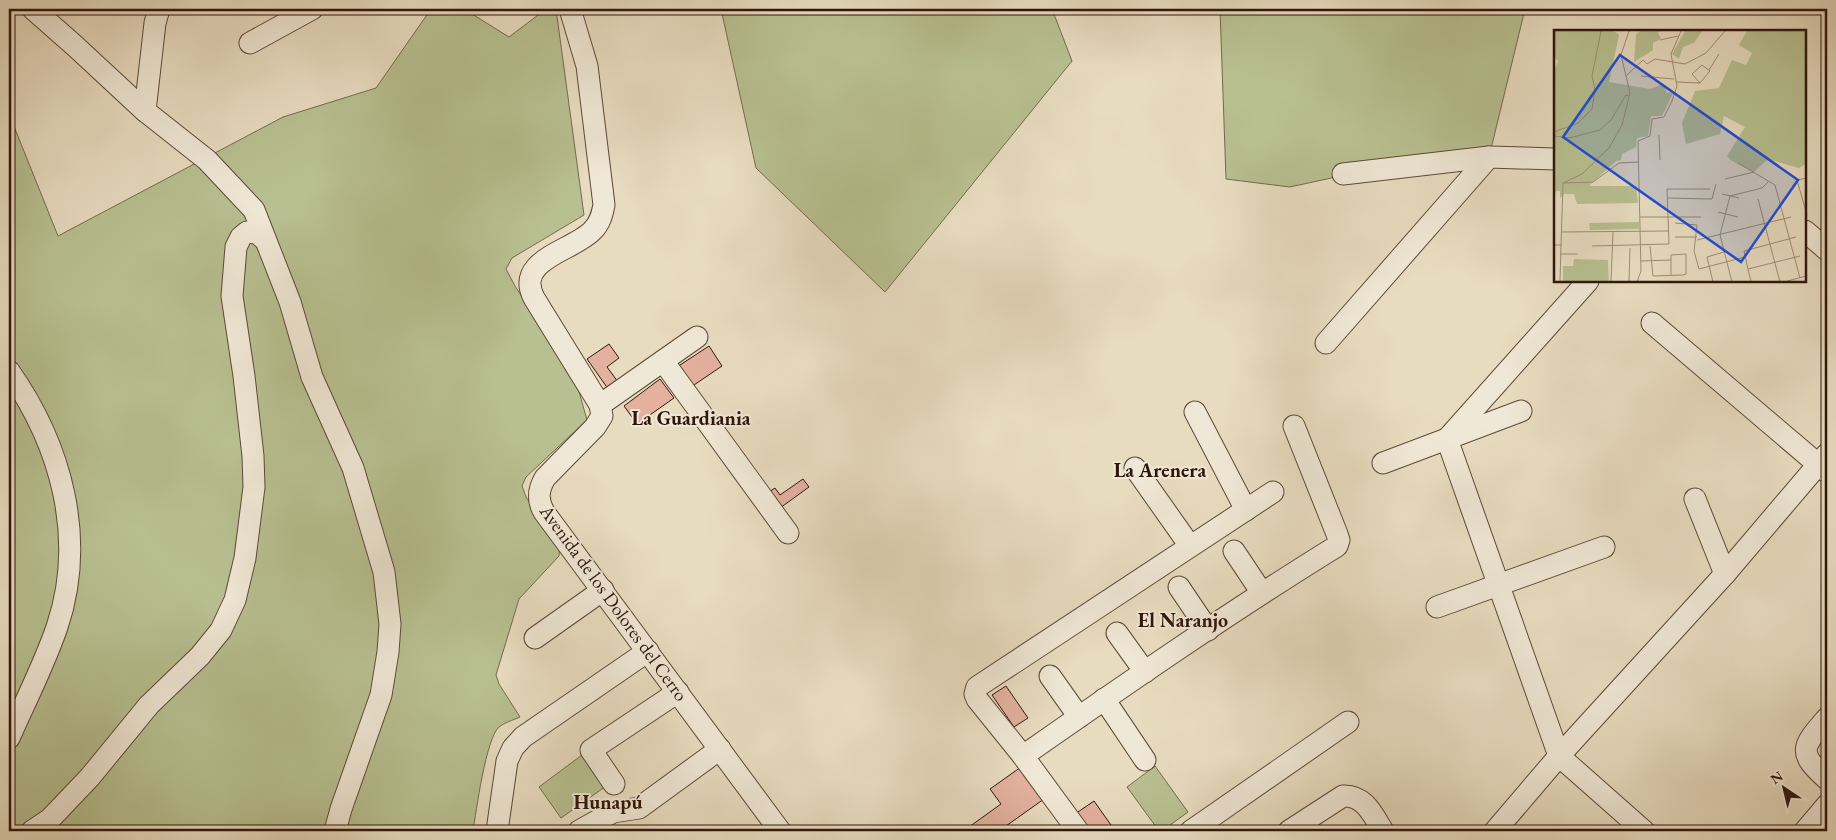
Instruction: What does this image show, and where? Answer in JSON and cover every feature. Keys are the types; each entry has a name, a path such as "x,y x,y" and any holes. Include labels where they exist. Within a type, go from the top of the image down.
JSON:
{"street":[{"path":"33,9 145,111 207,160 254,210 290,302 312,377 353,468 384,572 389,602 390,624 388,652 381,695 335,831"},
{"path":"145,111 155,23 159,9"},
{"path":"250,43 312,9"},
{"path":"570,9 587,66 604,205 603,212 601,219 592,232 539,264 532,273 529,286 534,298 600,405 697,337"},
{"path":"1326,343 1489,157"},
{"path":"1343,174 1489,157 1554,159"},
{"path":"32,831 50,819 90,777 149,704 200,656 221,630 235,600 245,558 254,487 253,456 244,376 232,296 236,247 240,237 247,232 256,233 264,239"},
{"path":"1806,232 1827,250"},
{"path":"1446,440 1587,282"},
{"path":"1495,831 1559,756 1824,463 1652,323"},
{"path":"663,361 788,533"},
{"path":"9,371 25,394 55,461 66,499 70,541 66,588 58,626 9,738"},
{"name":"Avenida de los Dolores del Cerro","path":"600,405 602,416 599,422 545,478 540,486 539,500 544,512 780,831"},
{"path":"1383,463 1521,411"},
{"path":"1195,412 1246,510"},
{"path":"1023,756 1262,593 1337,546 1339,540 1294,426"},
{"path":"1446,440 1559,756 1644,831"},
{"path":"1135,468 1190,546"},
{"path":"1078,831 1023,756 977,699 975,694 976,687 1273,492"},
{"path":"1696,499 1725,574"},
{"path":"1437,607 1604,547"},
{"path":"1234,551 1262,593"},
{"path":"1179,587 1208,630"},
{"path":"535,638 603,590"},
{"path":"1117,633 1144,672"},
{"path":"497,831 508,761 513,748 522,737 648,651"},
{"path":"1050,676 1078,717"},
{"path":"614,784 591,750 678,692"},
{"path":"1104,699 1145,760"},
{"path":"1827,718 1808,742 1806,754 1812,765 1827,778"},
{"path":"1191,831 1348,722"},
{"path":"579,831 613,812 639,808 720,749"},
{"path":"1289,831 1343,796 1348,795 1362,801 1383,831"},
{"path":"1805,831 1827,804"}],"green space":[{"path":"431,9 464,9 509,37 546,9 556,9 584,215 512,258 506,269 576,381 587,420 526,477 522,486 526,497 560,546 559,556 519,599 496,675 499,684 520,717 499,727 494,734 482,776 473,831 9,831 9,114 58,236 283,117 376,88"},
{"path":"721,9 1052,9 1072,61 885,292 756,168"},
{"path":"1220,9 1525,9 1489,157 1368,170 1290,187 1226,179"},
{"path":"586,752 609,784 561,818 539,787"},
{"path":"1155,766 1188,812 1162,831 1159,831 1127,787"}],"building":[{"path":"609,344 619,358 607,367 621,386 611,393 587,359"},
{"path":"709,346 722,366 691,387 677,367"},
{"path":"660,379 674,398 637,424 624,406"},
{"path":"803,479 809,487 780,508 769,492 775,488 780,495"},
{"path":"1006,686 1028,718 1014,727 992,695"},
{"path":"1021,767 1044,799 999,831 972,831 969,827 1001,804 990,789"},
{"path":"1094,801 1111,825 1106,831 1082,831 1072,816"}],"district":[{"name":"La Guardiania","path":"691,418"},
{"name":"La Arenera","path":"1160,470"},
{"name":"El Naranjo","path":"1183,620"},
{"name":"Hunapú","path":"608,802"}]}
